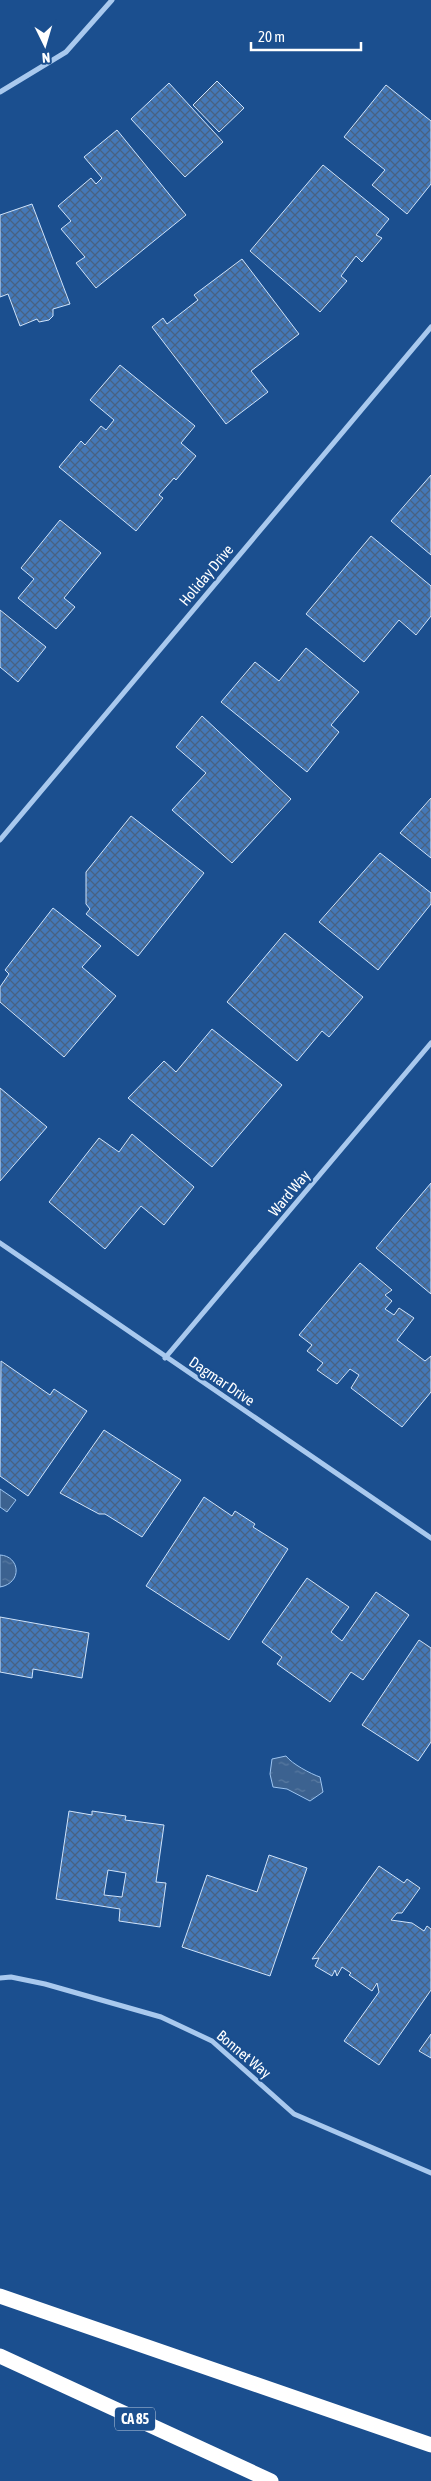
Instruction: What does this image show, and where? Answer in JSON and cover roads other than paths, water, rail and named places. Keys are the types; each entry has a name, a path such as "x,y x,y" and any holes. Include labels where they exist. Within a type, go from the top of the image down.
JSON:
{"highway":[{"path":"0,2296 431,2445"},
{"name":"CA 85","path":"0,2356 270,2481"}],"street":[{"path":"0,92 66,52 112,0"},
{"name":"Holiday Drive","path":"0,840 431,327"},
{"name":"Ward Way","path":"165,1358 431,1044"},
{"name":"Dagmar Drive","path":"0,1242 165,1358 431,1538"},
{"name":"Bonnet Way","path":"0,1978 12,1978 45,1984 161,2017 212,2041 294,2114 431,2173"}],"water":[{"path":"0,1489 16,1500 7,1512 0,1507"},
{"path":"0,1555 7,1556 12,1560 16,1570 13,1580 7,1585 0,1587"},
{"path":"286,1756 302,1768 320,1777 323,1792 310,1801 287,1789 273,1787 270,1774 272,1759"}]}
